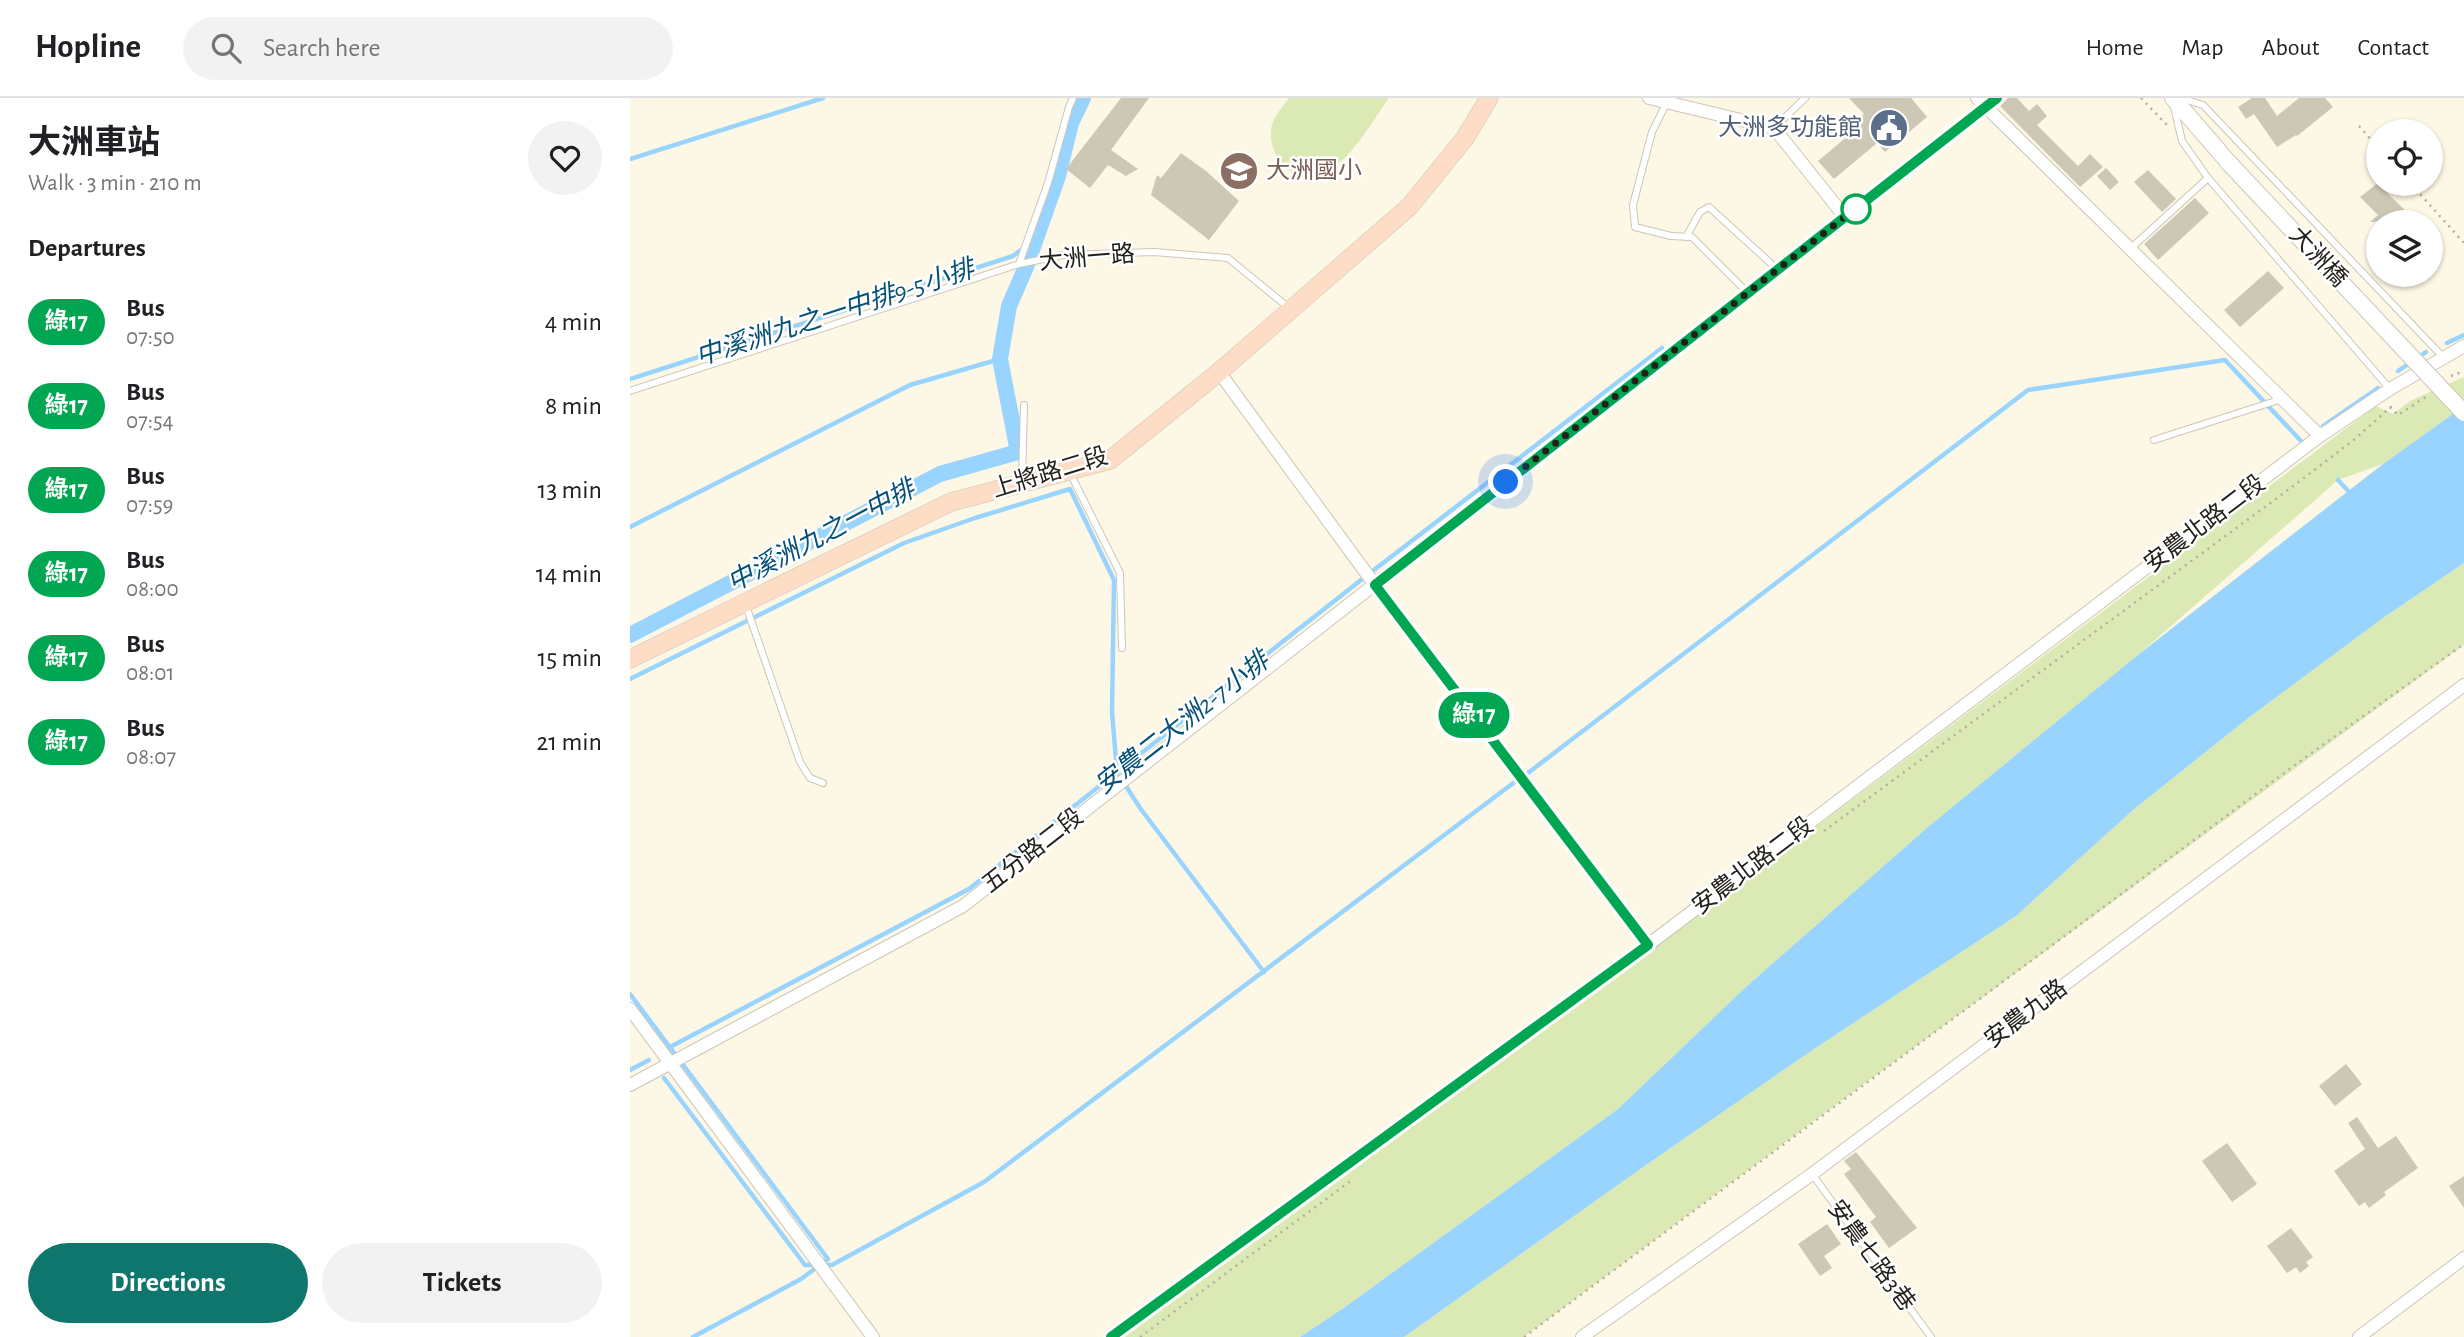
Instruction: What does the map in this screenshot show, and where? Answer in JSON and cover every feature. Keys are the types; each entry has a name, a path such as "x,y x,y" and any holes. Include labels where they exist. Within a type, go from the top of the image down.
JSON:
{"main road":[{"name":"上將路二段","path":"630,659 951,502 1110,460 1219,372 1409,207 1465,138 1489,98"}],"street":[{"path":"1649,98 1668,100 1774,128 1845,217"},
{"name":"五分路二段","path":"630,1085 962,906 1778,270 1982,102 1997,98"},
{"name":"大洲橋","path":"2172,98 2229,163 2464,413"},
{"path":"1982,102 2320,436"},
{"name":"安農北路二段","path":"1111,1337 1648,945 2320,436 2390,389 2464,346"},
{"path":"1219,372 1375,585 1648,945"},
{"name":"安農九路","path":"1582,1337 1812,1174 2464,685"},
{"path":"630,1009 873,1337"},
{"path":"2359,1337 2464,1258"}],"lane":[{"path":"1018,264 1048,183 1073,98"},
{"path":"1774,128 1805,98"},
{"path":"2172,98 2182,141 2208,178 2390,389"},
{"path":"2179,98 2203,105 2443,357"},
{"path":"1668,100 1652,132 1633,205 1635,227 1671,236 1692,237 1748,293"},
{"path":"2130,249 2208,178"},
{"path":"1686,237 1700,212 1709,207 1778,270"},
{"name":"大洲一路","path":"630,391 1018,264 1063,255 1154,252 1228,258 1292,310"},
{"path":"2154,440 2283,399"},
{"path":"1022,483 1024,405"},
{"path":"1069,471 1120,573 1122,648"},
{"path":"745,602 800,762 810,778 823,783"},
{"name":"安農七路3巷","path":"1812,1174 1931,1337"}],"path":[{"path":"2359,125 2366,133"},
{"path":"2422,196 2464,243"},
{"path":"2390,407 2398,415 2439,386"},
{"path":"1524,1337 2277,778 2464,644"}],"green space":[{"path":"1289,98 1389,98 1345,158 1327,171 1305,176 1287,168 1280,161 1272,142 1273,121"},
{"path":"2464,377 2464,406 2383,464 2338,480 2139,654 1928,827 1748,985 1618,1109 1345,1307 1300,1337 1123,1337 1652,950 2376,406 2393,414 2410,401"},
{"path":"2464,563 2464,645 1849,1095 1524,1337 1404,1337 1814,1049 2016,916 2133,810 2247,719 2383,618"}],"water":[{"path":"2464,406 2464,563 2383,618 2247,719 2133,810 2016,916 1814,1049 1404,1337 1300,1337 1618,1109 1748,985 1928,827 2139,654 2383,464"}],"building":[{"path":"1121,98 1149,98 1111,150 1138,169 1126,176 1108,165 1090,188 1066,169"},
{"path":"1849,98 1911,98 1927,117 1885,152 1877,143 1834,179 1818,161 1861,125 1857,120 1864,114"},
{"path":"2008,98 2017,98 2029,111 2037,104 2047,116 2037,125 2078,166 2090,154 2103,167 2080,187 2000,106"},
{"path":"2252,98 2265,98 2277,116 2299,98 2325,98 2333,107 2297,136 2277,147 2254,114 2246,119 2238,107"},
{"path":"1181,153 1239,201 1209,240 1151,195 1157,175 1161,178"},
{"path":"2106,168 2119,182 2110,190 2097,176"},
{"path":"2148,170 2176,199 2162,212 2134,182"},
{"path":"2366,192 2366,196 2390,196 2405,210 2373,210 2360,197"},
{"path":"2195,198 2209,213 2158,260 2144,244"},
{"path":"2268,271 2284,288 2240,327 2224,310"},
{"path":"2346,1064 2362,1084 2335,1106 2319,1086"},
{"path":"2357,1117 2378,1148 2396,1136 2418,1168 2384,1192 2386,1195 2369,1208 2365,1202 2359,1206 2334,1171 2365,1149 2348,1123"},
{"path":"2227,1143 2257,1184 2232,1202 2202,1161"},
{"path":"1856,1152 1917,1228 1889,1248 1870,1222 1876,1217 1844,1174 1851,1169 1844,1161"},
{"path":"2464,1176 2464,1208 2449,1186"},
{"path":"1827,1224 1841,1244 1824,1256 1832,1268 1820,1276 1798,1244"},
{"path":"2291,1228 2313,1257 2306,1262 2309,1266 2300,1273 2296,1267 2287,1273 2267,1246"}],"waterway":[{"path":"630,159 823,98"},
{"name":"中溪洲九之一中排","path":"630,635 940,474 1018,452 1000,359 1009,306 1026,267 1058,176 1071,123 1083,98"},
{"name":"中溪洲九之一中排9-5小排","path":"630,379 1013,256 1036,239"},
{"path":"2447,343 2464,335"},
{"name":"安農二大洲2-7小排","path":"670,1047 969,889 1361,580 1662,348"},
{"path":"2398,371 2426,352"},
{"path":"630,527 910,385 1000,359"},
{"path":"1528,773 2028,390 2225,360 2302,442"},
{"path":"2323,426 2378,388"},
{"path":"2338,480 2352,495"},
{"path":"630,679 904,543 1070,489 1114,580 1112,712 1117,772 1140,808 1264,972"},
{"path":"824,1265 832,1265 984,1182 1516,781"},
{"path":"630,994 828,1259 801,1279 693,1337"},
{"path":"630,1070 649,1060"},
{"path":"664,1078 805,1265 815,1265"}],"bus line":[{"name":"綠17","path":"1111,1337 1648,945 1375,585 1997,98"}],"place":[{"name":"大洲多功能館","path":"1889,128"},
{"name":"大洲國小","path":"1239,171"}],"route":[{"path":"1506,482 1865,201 1856,209"}]}
